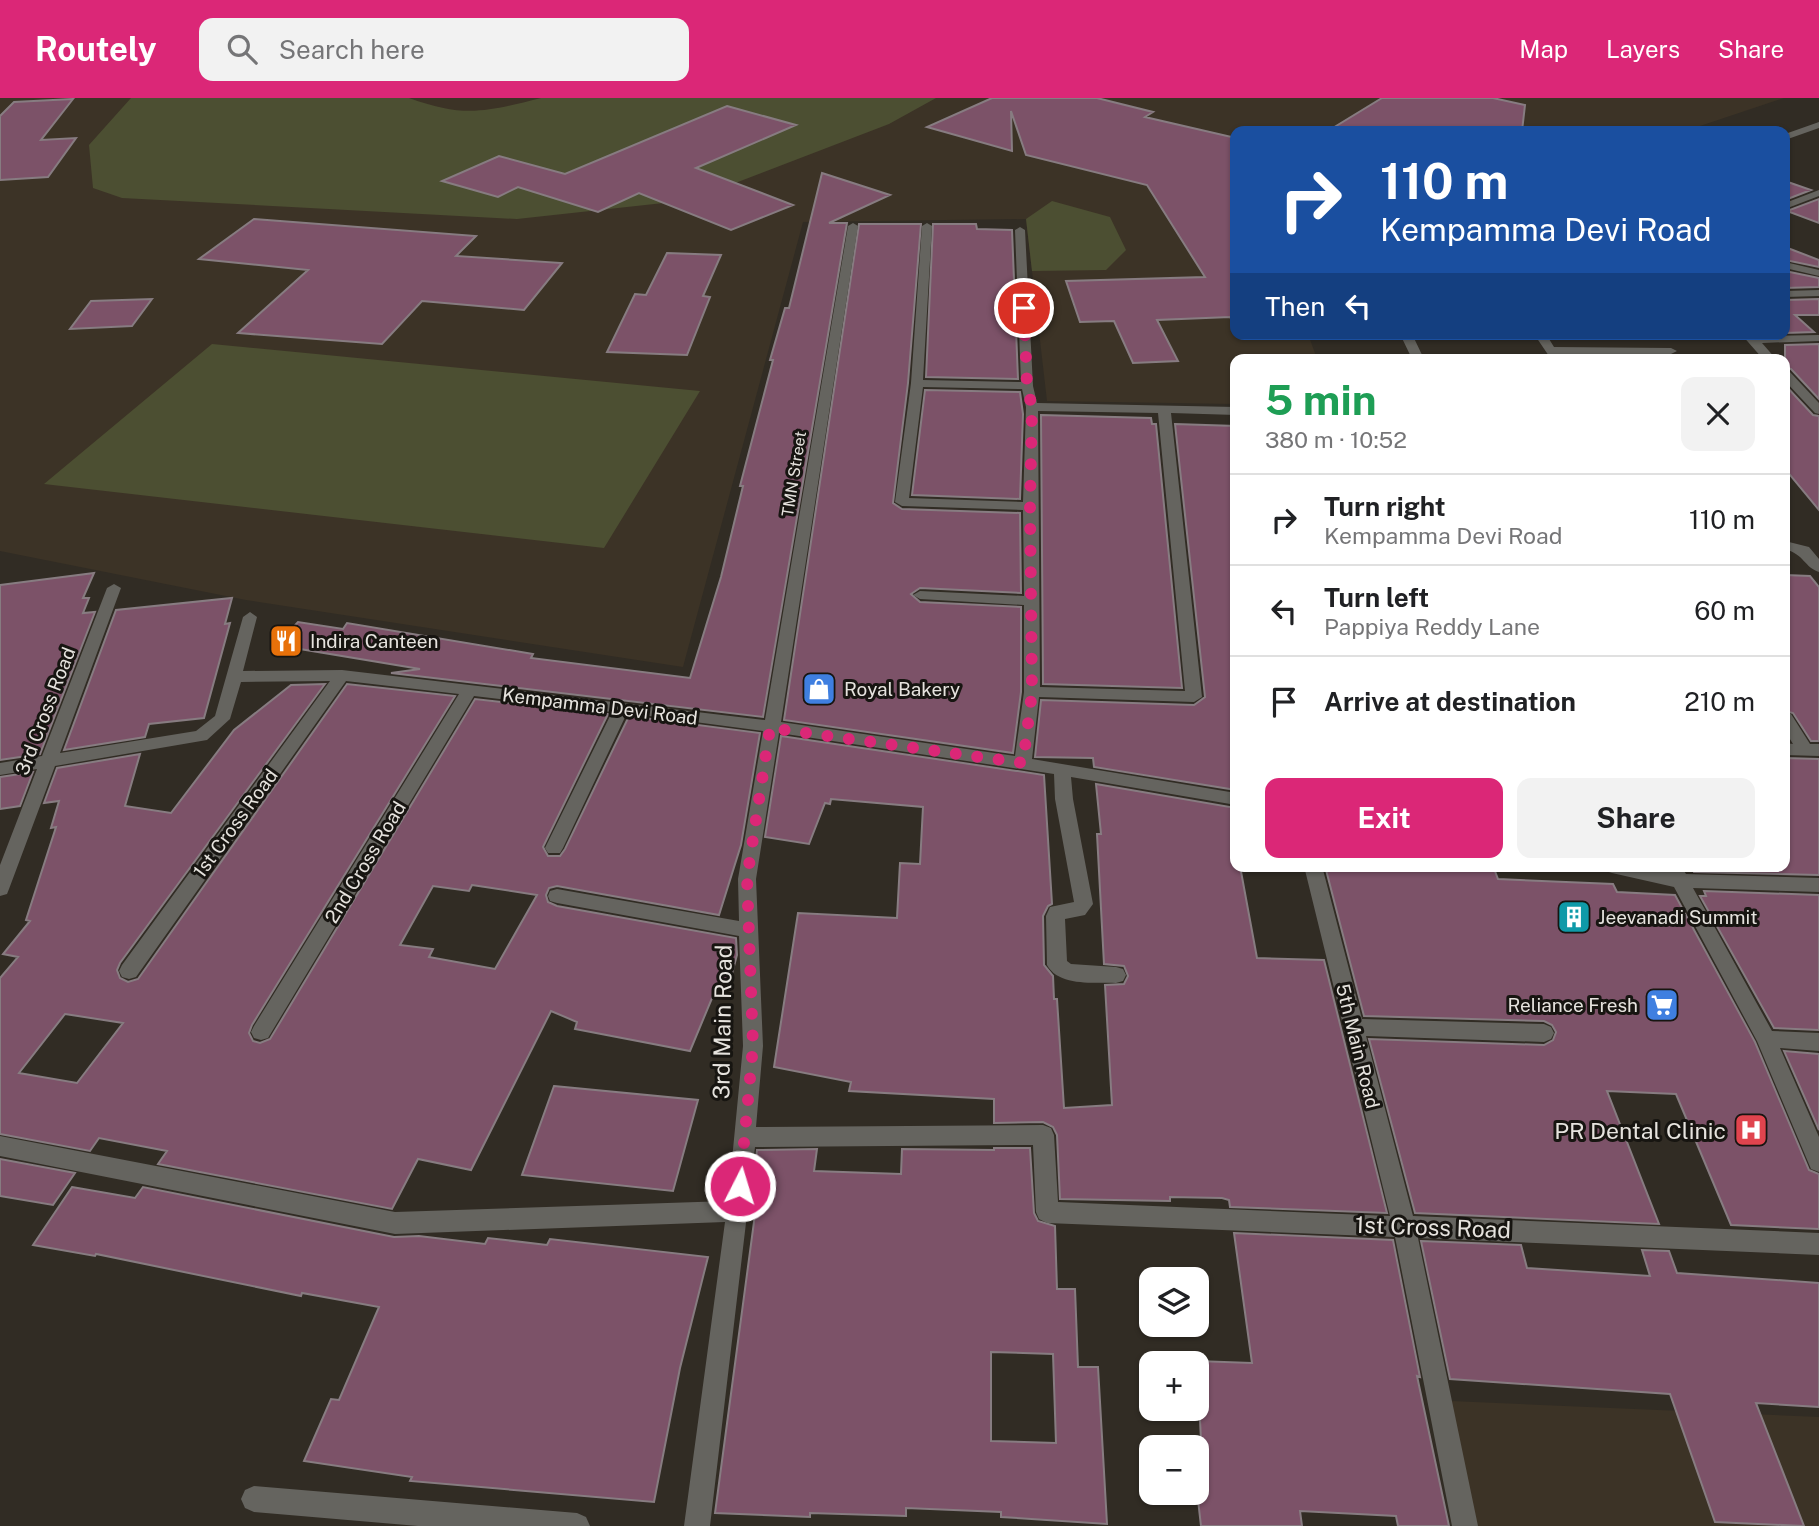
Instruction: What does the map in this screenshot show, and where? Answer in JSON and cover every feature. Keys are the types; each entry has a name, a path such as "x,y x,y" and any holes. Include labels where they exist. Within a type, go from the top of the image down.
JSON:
{"street":[{"path":"1790,134 1819,125"},
{"path":"1790,204 1819,193"},
{"name":"TMN Street","path":"770,728 853,226"},
{"path":"927,226 917,383 902,502 1030,506"},
{"path":"1020,230 1027,386 1032,407 1032,692 1023,763"},
{"path":"1790,266 1817,271"},
{"path":"1790,294 1819,293"},
{"path":"1790,338 1819,338"},
{"path":"1752,340 1765,354"},
{"path":"1554,354 1671,351"},
{"path":"1790,379 1819,410"},
{"path":"917,383 1027,386"},
{"path":"1800,390 1819,390"},
{"path":"1032,407 1230,411"},
{"path":"1032,692 1194,697 1164,409"},
{"path":"1790,546 1804,550 1819,568"},
{"name":"3rd Cross Road","path":"0,889 114,588"},
{"path":"920,595 1031,601"},
{"path":"0,769 201,736 222,719 250,617"},
{"name":"Kempamma Devi Road","path":"234,677 278,673 342,675 622,707 1023,763 1230,798"},
{"name":"1st Cross Road","path":"129,971 342,675"},
{"name":"2nd Cross Road","path":"261,1032 469,691"},
{"path":"554,848 622,707"},
{"path":"1790,724 1812,750"},
{"name":"3rd Main Road","path":"696,1526 738,1211 745,1137 753,1046 747,878 770,728"},
{"path":"1790,749 1812,750"},
{"path":"1062,769 1064,799 1084,904 1078,910 1058,912 1055,916 1057,965 1067,972 1116,975"},
{"name":"5th Main Road","path":"1314,872 1404,1226 1465,1526"},
{"path":"1676,874 1819,885"},
{"path":"1676,874 1766,1039 1819,1163"},
{"path":"558,897 749,930"},
{"path":"1353,1027 1544,1033"},
{"path":"1766,1039 1819,1042"},
{"name":"1st Cross Road","path":"745,1137 1043,1135 1047,1212 1819,1244"},
{"path":"0,1146 395,1223 738,1211"},
{"path":"254,1500 577,1526"}],"shaded area":[{"path":"0,98 1784,98 1700,126 1230,126 1230,340 1310,340 1315,354 1230,354 1230,404 1047,401 1026,219 803,222 683,667 246,600 0,551"},
{"path":"1451,1401 1819,1417 1819,1526 1476,1526"}],"green space":[{"path":"131,98 409,98 445,108 475,111 541,98 936,98 889,124 691,200 517,219 122,198 93,188 89,145"},
{"path":"1052,201 1110,217 1126,250 1106,270 1032,271 1026,219"},
{"path":"212,344 700,391 604,548 44,484"}],"building":[{"path":"992,98 1097,98 1153,112 1145,117 1230,137 1230,317 1157,320 1178,361 1133,363 1114,321 1080,322 1066,281 1205,277 1147,185 1026,155 1011,111 1012,151 927,127"},
{"path":"1382,98 1493,98 1525,105 1523,126 1336,126"},
{"path":"73,99 41,140 76,138 48,177 0,180 0,116 14,102"},
{"path":"727,106 796,125 696,168 793,205 731,230 639,193 598,212 518,187 498,197 442,181 499,156 565,174"},
{"path":"822,173 890,195 829,223 847,223 763,717 391,673 420,669 276,645 298,622 343,629 347,623 533,654 531,658 690,678 721,577 743,486 740,486 773,360 770,360 785,308 789,308"},
{"path":"1790,183 1811,190 1790,198"},
{"path":"1819,199 1819,223 1790,212"},
{"path":"254,219 476,236 456,256 562,263 524,310 422,301 382,344 238,333 308,270 199,259"},
{"path":"859,224 921,224 908,383 893,503 902,509 1020,513 1021,593 920,588 911,594 920,602 1021,607 1021,692 1013,753 784,720"},
{"path":"933,224 976,224 977,229 1012,230 1018,379 926,377"},
{"path":"1790,249 1819,260 1819,267 1790,261"},
{"path":"667,253 721,255 703,296 710,297 687,355 607,352 635,294 646,295"},
{"path":"1790,272 1819,278 1819,287 1790,288"},
{"path":"152,299 132,326 70,329 91,301"},
{"path":"1819,299 1819,315 1795,315 1814,332 1790,333 1790,300"},
{"path":"1819,344 1819,399 1790,369 1790,354 1785,354 1785,345"},
{"path":"925,390 1020,392 1023,414 1020,499 912,495"},
{"path":"1790,390 1813,415 1819,416 1819,510 1790,475"},
{"path":"1041,415 1151,418 1152,424 1156,424 1182,688 1043,684"},
{"path":"1175,424 1230,426 1230,789 1094,767 1093,758 1035,757 1041,700 1194,705 1205,697"},
{"path":"94,573 83,598 89,598 83,613 95,612 40,754 0,760 0,585"},
{"path":"1790,575 1810,576 1819,587 1819,741 1811,741 1790,712"},
{"path":"232,598 225,624 230,623 204,718 149,724 145,737 64,750 116,610"},
{"path":"325,684 120,963 117,970 120,978 128,982 138,979 347,684 455,696 252,1025 249,1033 253,1041 260,1043 270,1039 475,699 608,714 543,847 548,856 560,856 565,849 629,716 760,733 741,845 719,915 557,886 549,888 546,895 548,902 557,906 736,938 737,955 730,981 720,979 690,1051 575,1029 577,1022 551,1011 471,1170 418,1159 392,1209 158,1164 167,1151 99,1138 90,1151 0,1134 0,978 18,957 3,954 30,921 26,920 56,827 51,828 59,801 44,803 57,768 140,754 125,806 171,813 234,730 291,685","holes":["472,885 537,895 495,969 429,957 433,949 400,945 433,886 469,891","65,1014 123,1023 77,1083 19,1073"]},
{"path":"781,736 1044,775 1052,904 1043,916 1044,965 1053,976 1054,999 1057,999 1064,1108 1112,1105 1105,985 1124,984 1128,976 1124,966 1104,964 1097,834 1101,834 1096,784 1230,807 1230,872 1241,872 1257,958 1324,960 1387,1213 1230,1207 1229,1200 1222,1198 1170,1197 1170,1201 1060,1199 1057,1135 1053,1127 1043,1122 994,1123 994,1099 849,1091 851,1082 774,1067 798,913 897,918 900,863 920,864 923,807 831,799 830,804 825,803 809,844 765,837"},
{"path":"1790,758 1819,759 1819,875 1694,872 1790,872"},
{"path":"33,772 20,806 0,809 0,777"},
{"path":"1327,872 1495,872 1498,879 1613,884 1617,892 1675,895 1755,1042 1809,1170 1819,1174 1819,1229 1731,1225 1676,1094 1607,1091 1659,1224 1415,1213 1369,1039 1544,1045 1553,1040 1556,1032 1552,1025 1544,1021 1364,1016"},
{"path":"1704,891 1819,895 1819,1030 1774,1028 1700,896 1706,896"},
{"path":"1784,1051 1819,1054 1819,1130"},
{"path":"554,1086 698,1100 673,1191 522,1175"},
{"path":"1030,1148 1034,1213 1038,1221 1055,1226 1057,1289 1075,1289 1078,1367 1098,1367 1107,1524 1001,1517 1001,1512 906,1508 906,1516 810,1513 810,1517 715,1513 760,1177 754,1176 757,1150 817,1149 814,1171 901,1174 902,1149","holes":["991,1352 1053,1354 1056,1443 991,1441"]},
{"path":"0,1159 75,1173 53,1205 0,1196"},
{"path":"72,1187 135,1198 143,1187 394,1237 419,1236 485,1244 488,1238 547,1245 550,1239 708,1257 680,1368 654,1502 410,1481 412,1477 304,1461 331,1399 339,1400 379,1307 302,1293 301,1296 96,1254 95,1256 33,1245"},
{"path":"1234,1233 1393,1240 1420,1377 1417,1376 1449,1526 1398,1526 1396,1516 1300,1511 1302,1526 1201,1526 1199,1505 1209,1505 1209,1435 1201,1435 1200,1421 1209,1421 1209,1361 1252,1363"},
{"path":"1421,1241 1521,1245 1527,1268 1650,1276 1642,1250 1669,1251 1677,1273 1819,1283 1819,1407 1756,1403 1804,1526 1715,1522 1670,1394 1450,1379"}],"place":[{"name":"Indira Canteen","path":"286,641"},
{"name":"Royal Bakery","path":"819,689"},
{"name":"Jeevanadi Summit","path":"1574,917"},
{"name":"Reliance Fresh","path":"1662,1005"},
{"name":"PR Dental Clinic","path":"1751,1130"}],"route":[{"path":"740,1186 753,1046 747,878 770,728 1023,763 1032,692 1032,407 1027,386 1024,308"}]}
